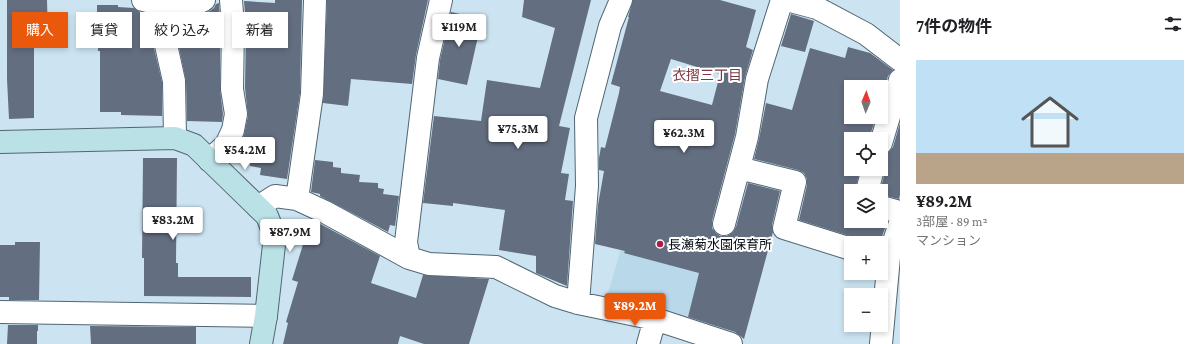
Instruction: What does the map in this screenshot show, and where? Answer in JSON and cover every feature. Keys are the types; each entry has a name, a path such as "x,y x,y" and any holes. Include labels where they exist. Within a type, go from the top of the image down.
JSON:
{"street":[{"path":"143,0 165,6 191,6 204,0"},
{"path":"209,160 226,145 233,130 236,114 232,89 233,26 231,0"},
{"path":"297,199 312,94 315,0"},
{"path":"409,258 406,242 428,58 441,0"},
{"path":"578,302 587,186 586,118 610,26 621,0"},
{"path":"724,224 747,137 757,79 791,1 817,8 866,34 900,60"},
{"path":"165,6 166,45 174,81 175,138"},
{"path":"884,132 900,80"},
{"path":"0,142 175,138 194,145 267,216 275,236 266,316 261,344"},
{"path":"739,168 795,182 784,228 844,247"},
{"path":"258,207 275,196 297,199 325,212 409,258 430,264 496,267 555,296 655,319 731,344"},
{"path":"888,209 900,212"},
{"path":"888,252 900,222"},
{"path":"881,344 884,280"},
{"path":"0,312 266,316"},
{"path":"648,344 655,319"}],"shaded area":[{"path":"631,214 741,275 724,334 606,300"}],"building":[{"path":"7,0 47,0 47,12 12,12 12,48 34,48 34,118 9,119 7,79"},
{"path":"275,0 302,0 300,93 287,179 260,175 261,168 250,166 251,156 235,154 244,135 248,116 245,88 246,48 288,48 288,12 245,12 244,1 275,3"},
{"path":"327,0 428,0 416,55 412,84 351,79 348,106 323,103"},
{"path":"524,0 591,0 559,126 570,128 561,173 569,174 565,200 573,201 567,286 536,273 536,256 499,250 505,210 453,203 453,206 423,203 434,116 481,121 487,80 540,88 555,28 522,17"},
{"path":"633,0 720,0 756,10 746,47 753,50 745,77 735,134 712,221 712,228 720,236 727,236 733,232 736,227 748,183 780,191 772,225 773,232 744,339 735,332 688,317 699,273 624,253 625,251 595,244 598,205 604,171 599,170 599,158 601,147 605,148 619,93 620,87 611,84","holes":["671,59 720,74 712,105 660,91"]},
{"path":"219,3 219,12 208,12 214,8 216,4"},
{"path":"97,5 118,5 118,7 134,8 140,12 140,48 154,48 162,82 162,116 121,115 121,112 100,112 100,51 98,51 98,48 132,48 132,12 97,12"},
{"path":"451,12 482,19 467,85 438,79 440,60"},
{"path":"791,14 814,21 805,52 781,46"},
{"path":"848,47 870,53 893,70 887,80 844,80 844,124 874,124 871,132 844,132 844,176 858,176 857,184 844,184 844,228 885,228 882,236 850,236 799,220 807,185 807,179 804,173 798,170 754,159 766,103 792,110 810,48 845,58"},
{"path":"179,48 220,48 220,89 223,114 222,122 187,121 186,81"},
{"path":"900,123 899,199 888,197 888,184 882,184 884,176 888,176 888,152 893,147"},
{"path":"143,158 177,158 176,263 178,263 178,277 251,277 251,297 144,296 144,258 142,258"},
{"path":"315,160 333,162 333,167 341,168 341,173 360,175 359,182 378,183 378,188 384,189 383,194 399,196 395,226 390,225 388,232 320,196 320,194 311,192"},
{"path":"311,219 380,256 371,283 416,298 423,275 489,279 469,344 424,344 400,336 398,344 283,344 288,323 286,322 298,282 292,280"},
{"path":"15,242 40,242 39,300 9,300 9,297 0,297 0,245 15,245"},
{"path":"8,325 38,325 37,344 7,344"},
{"path":"90,326 196,327 196,344 91,344"}],"place":[{"name":"長瀬菊水園保育所","path":"660,244"}],"district":[{"name":"衣摺三丁目","path":"707,75"}]}
